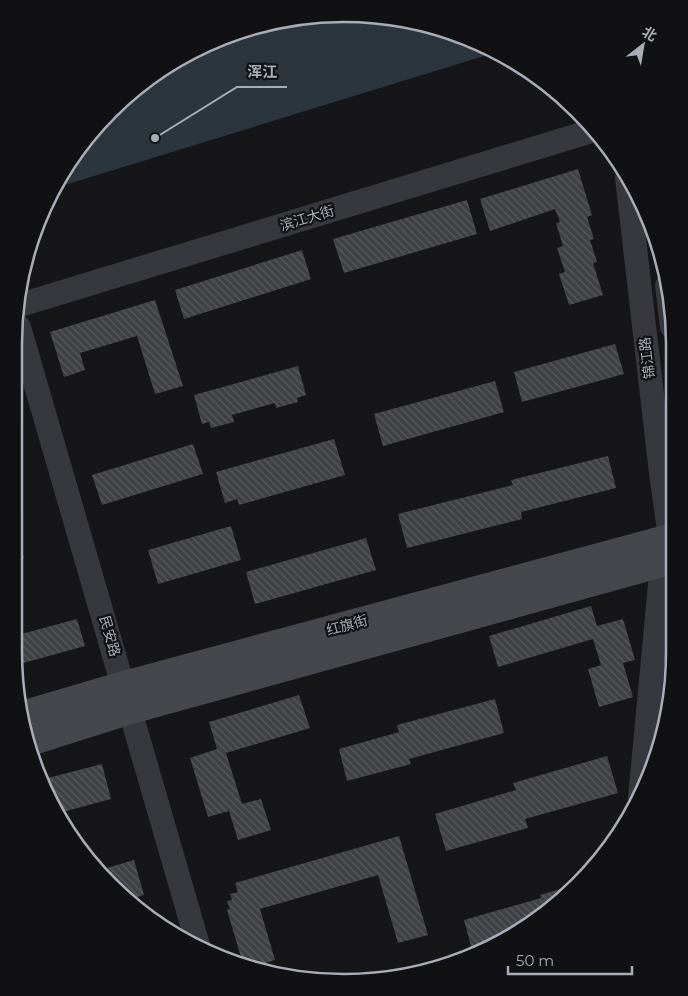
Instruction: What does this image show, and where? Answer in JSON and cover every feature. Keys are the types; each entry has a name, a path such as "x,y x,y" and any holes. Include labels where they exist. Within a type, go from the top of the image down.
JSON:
{"main road":[{"path":"29,714 128,698 666,546"},
{"path":"34,739 128,698"}],"street":[{"name":"滨江大街","path":"25,305 586,133"},
{"name":"锦江路","path":"629,197 666,513"},
{"name":"民安路","path":"22,338 196,937"},
{"name":"锦江路","path":"644,768 666,579"}],"shaded area":[{"path":"344,22 386,25 427,33 485,56 65,185 77,165 102,132 148,89 202,56 261,33 323,23"}],"building":[{"path":"578,169 592,215 587,217 594,239 590,240 597,262 593,263 603,295 569,305 559,274 565,272 557,248 563,246 556,223 560,222 555,209 490,231 480,199"},
{"path":"467,200 477,234 344,273 333,239"},
{"path":"302,250 311,279 184,319 175,290"},
{"path":"155,300 183,386 155,394 137,336 80,353 85,370 64,377 50,332"},
{"path":"615,344 624,374 522,402 514,372"},
{"path":"298,366 306,395 297,398 298,402 276,408 275,403 232,415 234,422 211,428 209,422 202,424 194,395"},
{"path":"495,381 504,412 383,446 374,414"},
{"path":"334,439 345,475 239,505 237,499 225,503 216,472"},
{"path":"193,444 203,474 102,505 92,475"},
{"path":"608,456 616,488 521,512 522,519 407,548 398,514 513,485 511,480"},
{"path":"231,526 241,560 158,584 148,550"},
{"path":"366,538 376,570 255,604 246,572"},
{"path":"591,606 597,626 623,619 635,660 623,663 633,697 599,707 588,669 601,665 593,639 498,667 489,636"},
{"path":"77,619 85,646 23,663 22,634"},
{"path":"299,695 310,728 226,753 242,804 261,799 271,830 238,840 229,811 208,817 190,758 217,749 209,722"},
{"path":"495,699 504,733 409,759 411,764 347,781 339,749 399,732 397,725"},
{"path":"607,756 618,793 525,819 528,828 446,851 435,814 516,790 513,783"},
{"path":"102,764 111,799 65,811 48,778"},
{"path":"399,836 428,935 398,943 378,875 260,909 275,960 261,963 241,956 227,910 230,909 227,901 232,900 230,894 238,892 235,883"},
{"path":"134,860 144,895 136,897 106,868"},
{"path":"561,889 523,919 471,947 464,920 541,898 540,895"}],"place":[{"name":"浑江","path":"155,138"}]}
